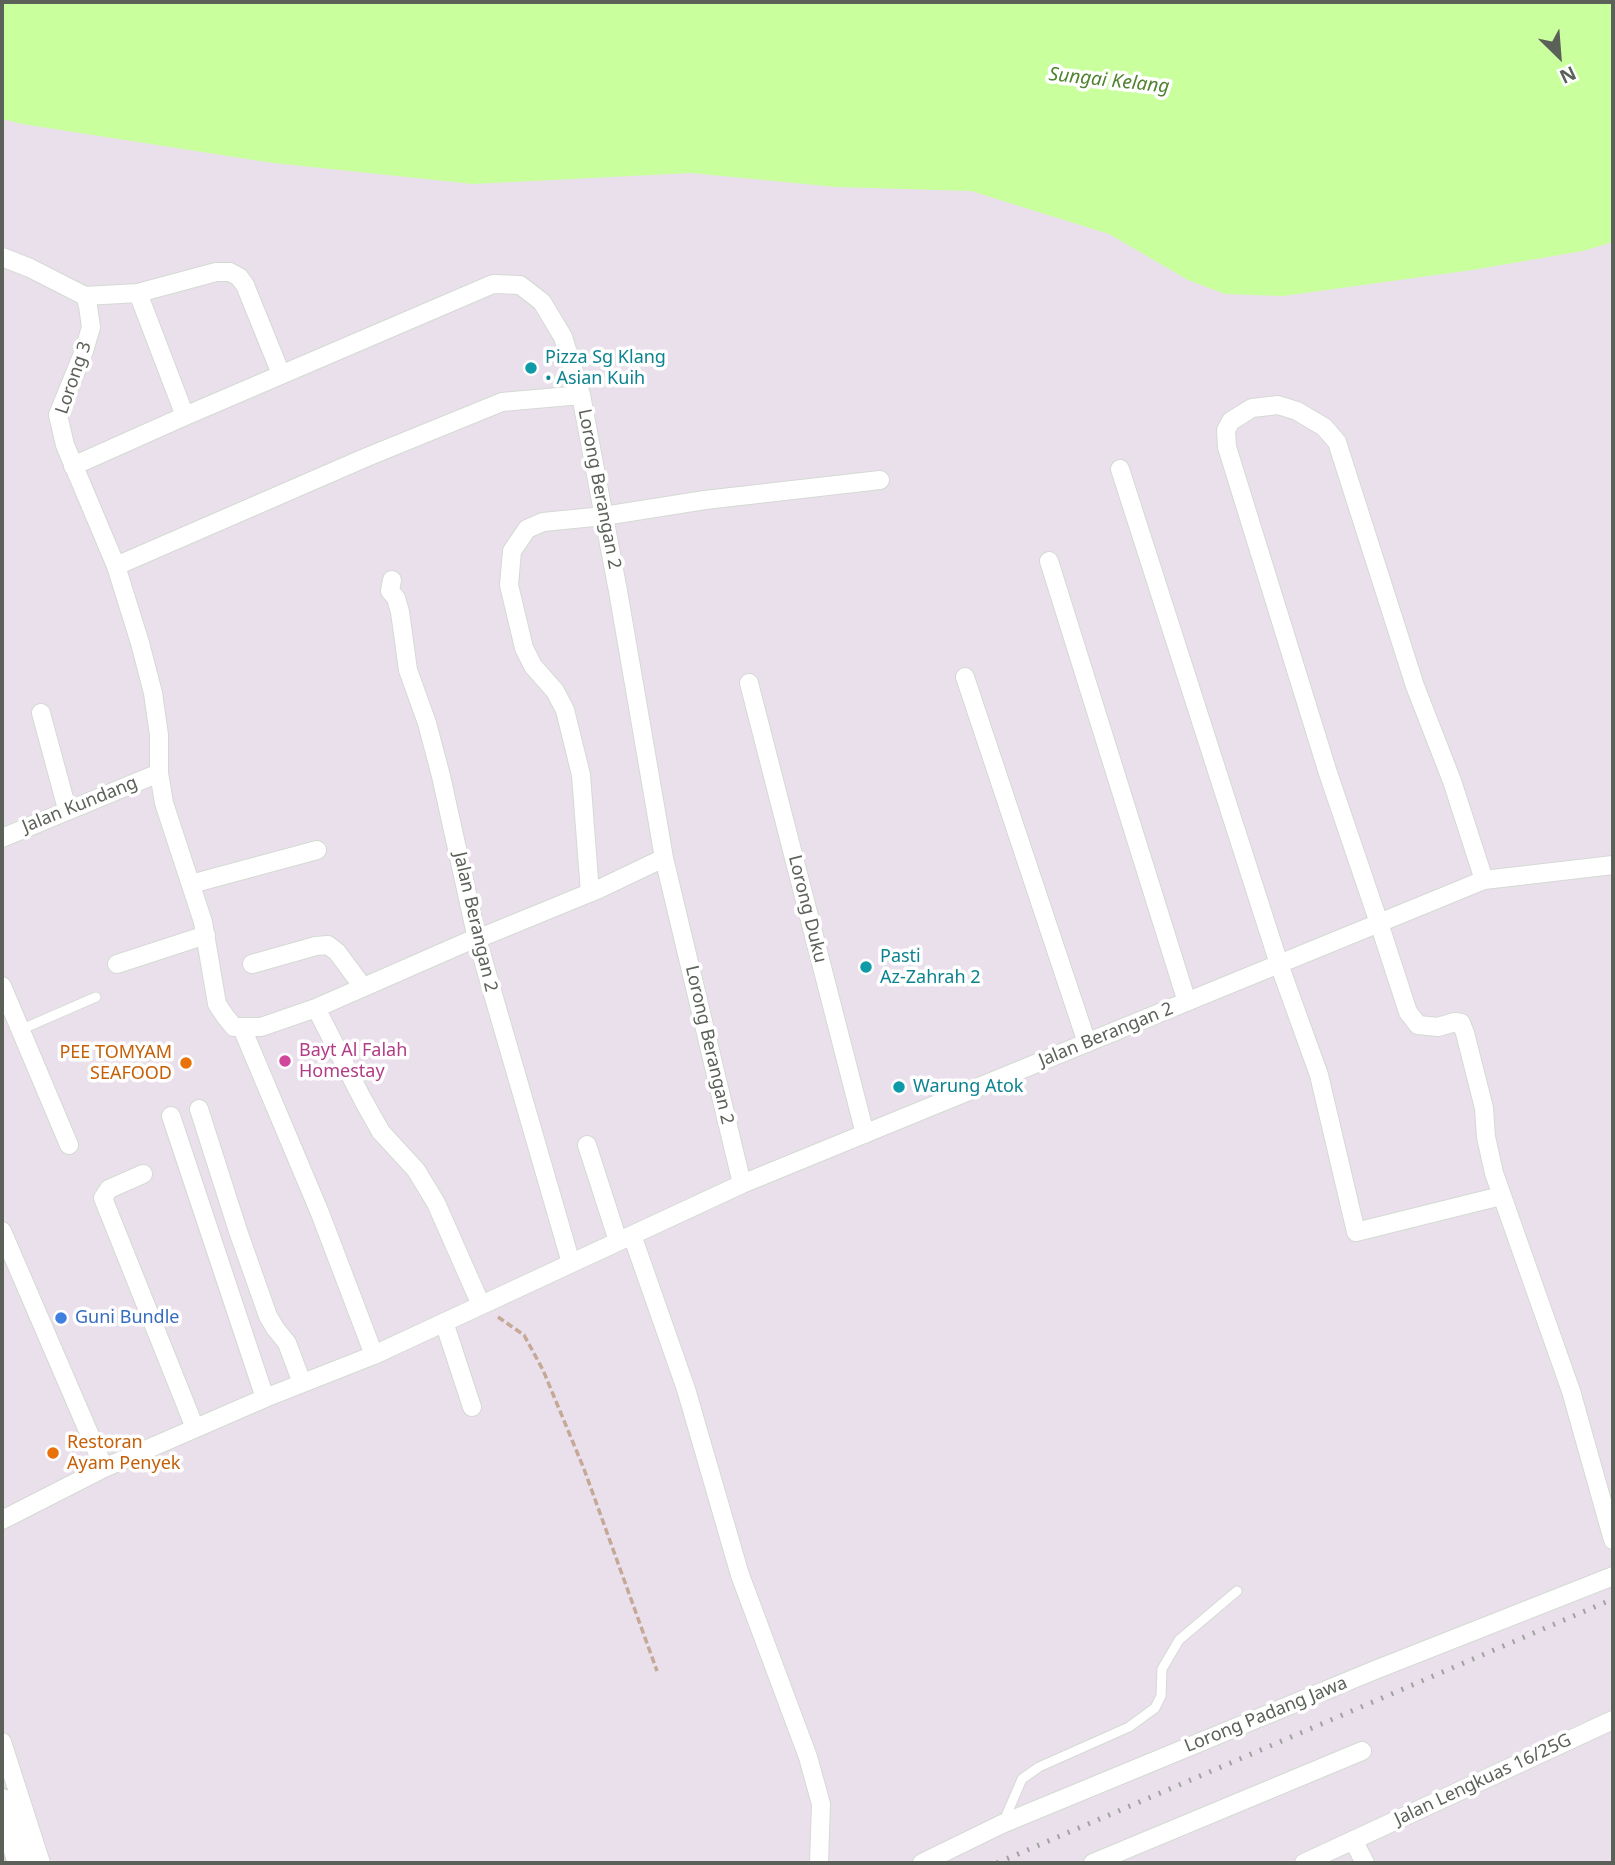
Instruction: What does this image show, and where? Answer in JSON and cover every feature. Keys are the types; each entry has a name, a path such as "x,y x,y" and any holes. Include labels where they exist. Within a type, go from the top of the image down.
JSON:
{"street":[{"path":"2,257 85,296 138,293 216,272 230,272 239,277 244,285 281,374"},
{"name":"Lorong Berangan 2","path":"74,466 493,284 520,285 542,302 563,337 581,395 664,858 742,1184"},
{"path":"138,293 185,416"},
{"name":"Lorong 3","path":"74,466 65,445 58,415 91,327 85,296"},
{"path":"116,566 367,457 502,402 581,395"},
{"path":"1484,880 1452,781 1415,686 1337,442 1324,427 1297,411 1278,404 1252,408 1231,421 1226,430 1227,447 1328,774 1408,1012 1418,1025 1438,1027 1461,1023 1465,1033 1484,1108 1488,1152 1501,1196 1571,1391 1613,1540"},
{"path":"74,466 116,566 140,643 153,693 164,803 206,935 218,1004 234,1027 261,1027 316,1008 664,858"},
{"path":"1121,469 1279,964 1319,1075 1356,1232 1501,1196"},
{"path":"590,892 581,775 565,710 555,691 533,666 524,648 509,585 512,551 527,529 543,522 880,480"},
{"path":"1049,562 1187,1002"},
{"name":"Jalan Berangan 2","path":"392,580 390,591 396,598 400,612 408,670 427,723 441,776 477,939 571,1263"},
{"path":"964,677 1087,1043"},
{"name":"Lorong Duku","path":"749,683 865,1134"},
{"path":"41,713 68,809"},
{"name":"Jalan Kundang","path":"2,838 159,773"},
{"path":"191,884 317,850"},
{"name":"Jalan Berangan 2","path":"2,1520 104,1468 374,1354 742,1184 1484,880 1613,865"},
{"path":"117,964 206,935"},
{"path":"252,964 328,945 337,952 363,987"},
{"path":"2,986 69,1145"},
{"path":"316,1008 381,1132 416,1170 436,1203 481,1305"},
{"path":"242,1028 320,1213 374,1354"},
{"path":"199,1109 268,1316 286,1343 302,1383"},
{"path":"171,1116 265,1398"},
{"path":"587,1145 686,1389 740,1575 808,1757 821,1804 818,1863"},
{"path":"143,1174 109,1189 103,1198 195,1428"},
{"path":"2,1231 104,1468"},
{"path":"444,1322 472,1407"},
{"name":"Lorong Padang Jawa","path":"922,1863 1002,1824 1613,1576"},
{"name":"Jalan Lengkuas 16/25G","path":"1304,1863 1613,1720"},
{"path":"2,1742 41,1863"},
{"path":"1093,1863 1362,1751"},
{"path":"2,1802 21,1863"},
{"path":"1353,1840 1365,1863"}],"lane":[{"path":"20,1030 96,997"},
{"path":"1002,1824 1022,1779 1038,1768 1129,1727 1155,1708 1161,1696 1162,1669 1179,1640 1237,1591"}],"path":[{"path":"481,1305 524,1335 543,1370 584,1469 657,1671"}],"water":[{"name":"Sungai Kelang","path":"2,2 1613,2 1613,242 1583,251 1472,270 1283,296 1225,294 1188,280 1109,234 971,191 836,187 691,173 473,184 273,163 2,119"}],"railway":[{"path":"997,1863 1613,1599"}],"place":[{"name":"Pizza Sg Klang • Asian Kuih","path":"531,368"},
{"name":"Pasti Az-Zahrah 2","path":"866,967"},
{"name":"Bayt Al Falah Homestay","path":"285,1061"},
{"name":"PEE TOMYAM SEAFOOD","path":"186,1063"},
{"name":"Warung Atok","path":"899,1087"},
{"name":"Guni Bundle","path":"61,1318"},
{"name":"Restoran Ayam Penyek","path":"53,1453"}]}
